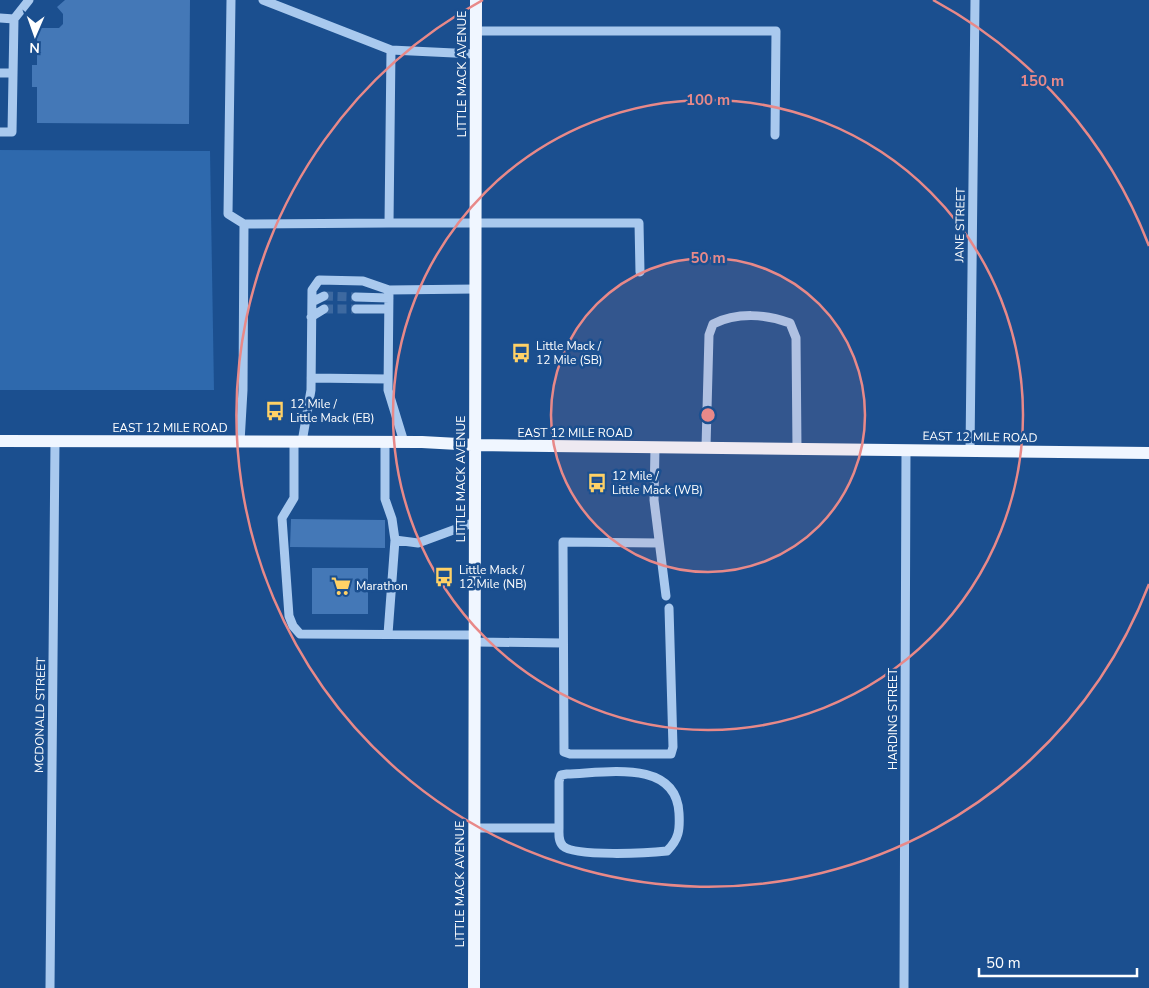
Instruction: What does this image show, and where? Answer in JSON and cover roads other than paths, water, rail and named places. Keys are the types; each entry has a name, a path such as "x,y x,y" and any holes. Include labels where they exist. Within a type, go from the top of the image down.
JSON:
{"main road":[{"name":"LITTLE MACK AVENUE","path":"474,988 476,0"},
{"name":"EAST 12 MILE ROAD","path":"0,441 404,442 476,446 1149,453"}],"street":[{"path":"0,132 12,132 14,19 29,0"},
{"path":"231,0 228,214 244,224 639,223 640,272"},
{"path":"263,0 391,50 475,54"},
{"name":"JANE STREET","path":"970,451 975,0"},
{"path":"0,18 14,19"},
{"path":"475,31 776,31 776,135"},
{"path":"389,223 391,50"},
{"path":"0,73 13,73"},
{"path":"240,442 244,224"},
{"path":"389,294 363,281 319,280 312,290 311,378 298,442 294,498 282,518 288,599 293,626 300,634 388,634 563,643"},
{"path":"356,297 475,289"},
{"path":"389,294 388,390 404,442"},
{"path":"312,302 324,296"},
{"path":"311,317 324,309"},
{"path":"356,309 388,309"},
{"path":"706,447 709,335 713,324 723,319 737,316 773,317 790,323 796,338 797,449"},
{"path":"311,378 388,379"},
{"name":"MCDONALD STREET","path":"50,988 55,442"},
{"path":"385,442 385,499 392,519 395,540 388,634"},
{"path":"655,447 654,500 666,596"},
{"name":"HARDING STREET","path":"904,988 906,450"},
{"path":"395,540 418,543 475,522"},
{"path":"659,543 563,542 564,752 570,754 671,754 673,747 669,608"},
{"path":"634,772 653,775 666,783 678,803 679,826 677,841 667,851 624,853 579,852 564,847 560,841 559,828 559,781 561,775 634,772"},
{"path":"474,828 559,828"}],"tunnel":[{"path":"324,296 356,297"},
{"path":"324,309 356,309"}],"place":[{"name":"Little Mack / 12 Mile (SB)","path":"521,353"},
{"name":"12 Mile / Little Mack (EB)","path":"275,411"},
{"name":"12 Mile / Little Mack (WB)","path":"597,483"},
{"name":"Little Mack / 12 Mile (NB)","path":"444,577"},
{"name":"Marathon","path":"341,586"}]}
